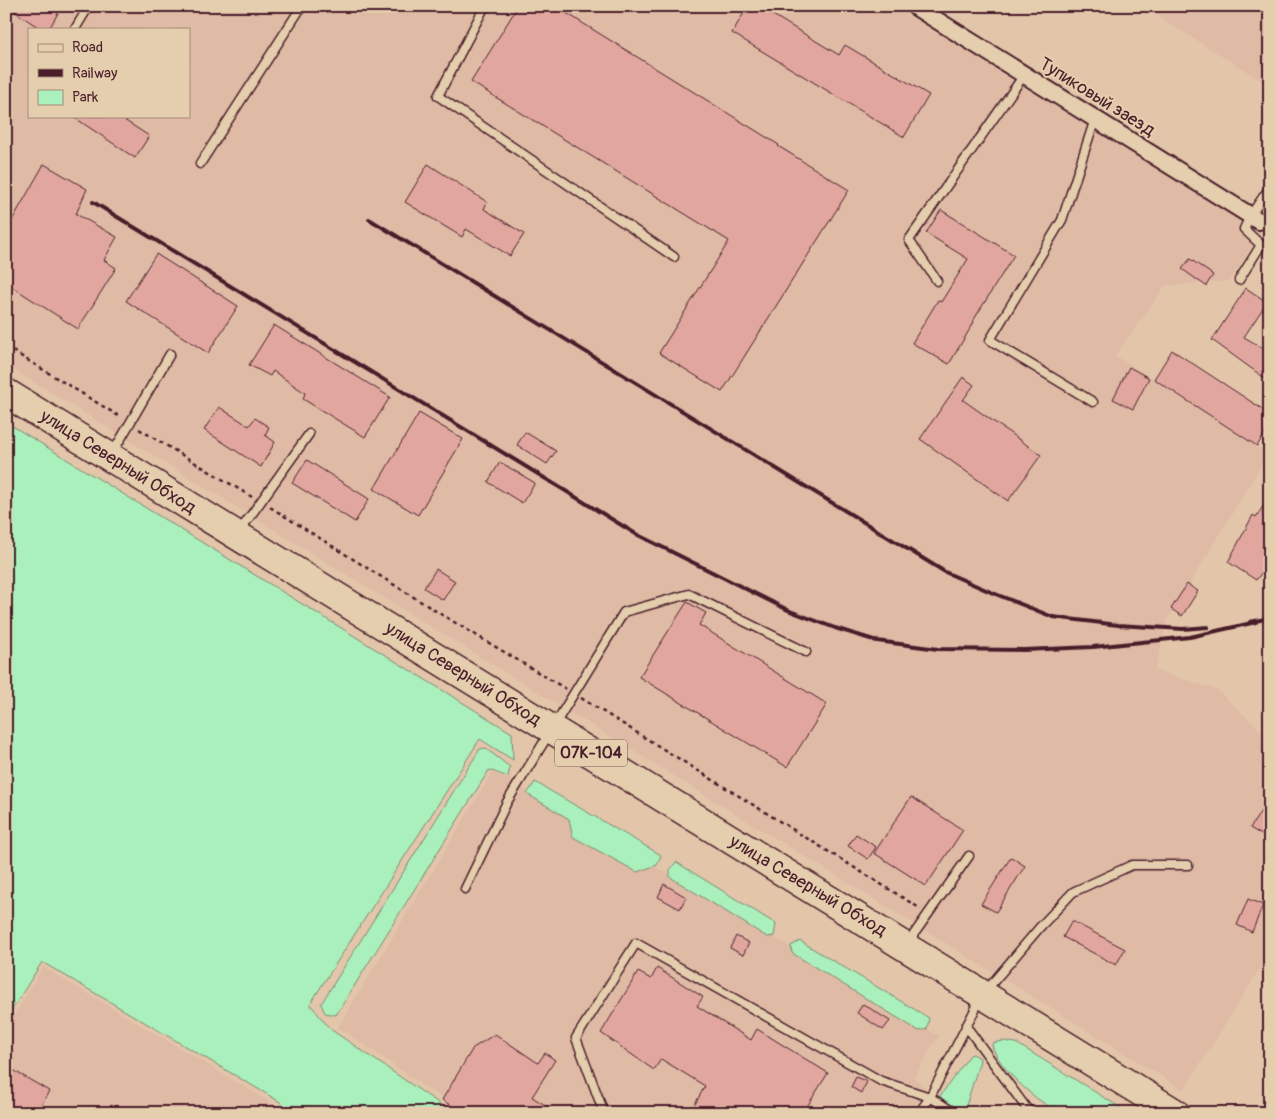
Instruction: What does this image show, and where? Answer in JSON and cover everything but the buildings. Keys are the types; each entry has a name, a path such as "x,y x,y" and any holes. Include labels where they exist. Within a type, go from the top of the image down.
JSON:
{"highway":[{"name":"улица Северный Обход","path":"6,394 1175,1113"}],"street":[{"name":"Тупиковый заезд","path":"914,6 1255,218"}],"lane":[{"path":"76,28 89,6"},
{"path":"200,164 302,6"},
{"path":"485,6 438,96 674,258"},
{"path":"937,281 909,240 1024,75"},
{"path":"1093,402 990,340 1062,220 1095,119"},
{"path":"1239,280 1261,245 1244,229 1255,218 1270,187"},
{"path":"110,457 170,354"},
{"path":"237,535 309,434"},
{"path":"465,888 507,802 624,612 689,594 806,652"},
{"path":"906,946 969,856"},
{"path":"919,1113 930,1097 983,994 1040,927 1073,892 1132,865 1188,865"},
{"path":"604,1113 576,1038 636,943 881,1081 930,1097 955,1113"},
{"path":"966,1026 1027,1109 1032,1113"}],"path":[{"path":"6,347 928,913"}],"shaded area":[{"path":"6,6 893,6 1262,232 1229,281 1165,286 1115,356 1154,379 1268,454 1168,619 1155,670 1217,690 1270,739 1270,952 1184,1090 6,365"},
{"path":"1141,6 1270,6 1270,86"},
{"path":"492,773 510,780 939,1036 914,1077 950,1113 463,1113 338,1027"},
{"path":"43,967 275,1105 271,1113 6,1113 6,1029"}],"green space":[{"path":"6,422 512,733 513,760 480,739 310,1004 330,1029 453,1113 277,1113 282,1103 42,962 6,1019"},
{"path":"485,748 510,767 508,777 489,770 336,1015 325,1013 321,1004 480,749"},
{"path":"535,782 661,855 657,865 637,872 573,837 569,819 527,794"},
{"path":"676,862 776,924 774,936 767,937 670,877 670,870"},
{"path":"800,941 929,1018 927,1029 919,1031 792,953 791,946"},
{"path":"1003,1041 1016,1043 1129,1113 1072,1114 1059,1112 1050,1107 1030,1093 1010,1073 995,1054 993,1043"},
{"path":"973,1054 980,1058 979,1064 964,1112 961,1112 947,1105 940,1096 970,1055"}],"railway":[{"path":"93,202 636,534 790,611 835,628 877,641 938,649 1024,650 1093,647 1190,637 1256,622"},
{"path":"369,219 945,572 1053,617 1118,625 1183,629 1208,627"},
{"path":"1250,622 1270,618"}]}
